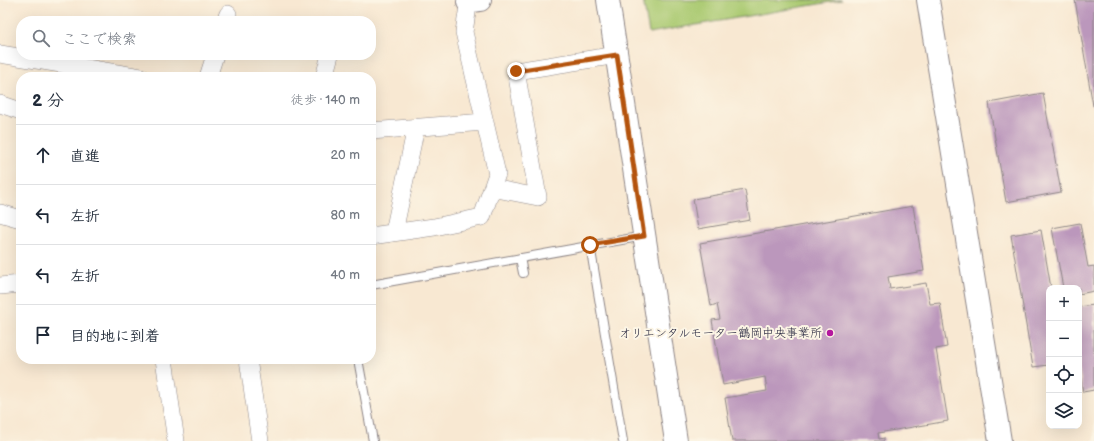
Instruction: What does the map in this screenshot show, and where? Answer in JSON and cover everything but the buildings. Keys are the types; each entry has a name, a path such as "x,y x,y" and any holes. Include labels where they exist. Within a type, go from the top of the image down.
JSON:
{"street":[{"path":"608,0 676,441"},
{"path":"928,0 1000,441"},
{"path":"376,235 434,227 482,217 497,174 464,32 472,1"},
{"path":"0,54 16,57"},
{"path":"492,188 538,196 516,71 617,55"},
{"path":"37,60 110,72"},
{"path":"210,72 213,60"},
{"path":"325,72 329,60"},
{"path":"0,104 16,109"},
{"path":"376,131 484,122"},
{"path":"394,232 416,127"},
{"path":"0,213 16,218"},
{"path":"0,286 16,284"},
{"path":"165,364 176,441"},
{"path":"249,364 260,441"}],"lane":[{"path":"376,284 644,236"},
{"path":"590,245 623,441"},
{"path":"520,258 523,272"},
{"path":"359,364 373,441"}],"green space":[{"path":"643,0 842,0 649,33"}],"place":[{"name":"オリエンタルモーター鶴岡中央事業所","path":"830,333"}],"route":[{"path":"516,71 617,55 644,236 590,245"}]}
